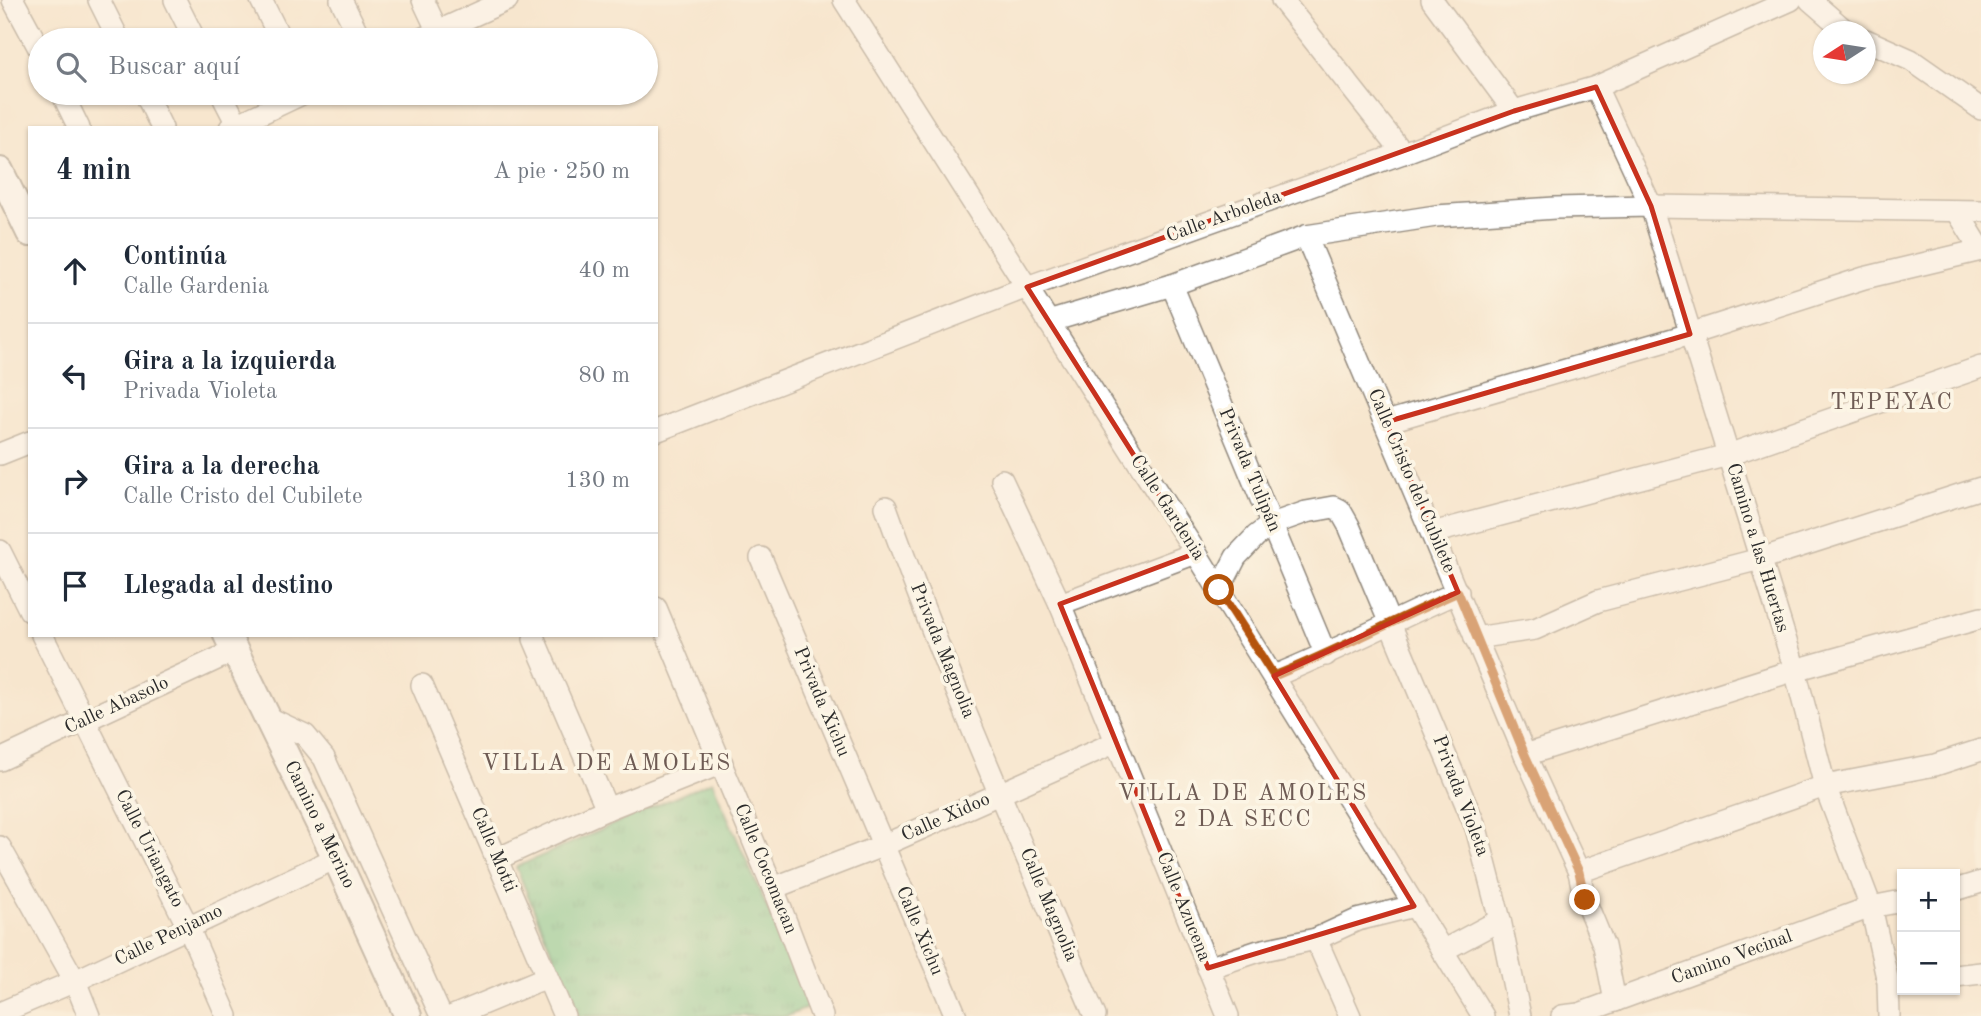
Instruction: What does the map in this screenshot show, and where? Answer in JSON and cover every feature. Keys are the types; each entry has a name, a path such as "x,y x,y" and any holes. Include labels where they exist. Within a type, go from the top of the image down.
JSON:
{"street":[{"path":"13,0 28,28"},
{"path":"99,0 113,28"},
{"path":"175,0 189,28"},
{"path":"261,0 275,28"},
{"path":"341,0 354,28"},
{"path":"423,0 428,28"},
{"name":"Calle Gardenia","path":"844,0 1274,676 1483,1016"},
{"path":"1282,0 1403,153"},
{"path":"1432,0 1514,111"},
{"name":"Calle Arboleda","path":"658,430 1027,287 1514,111 1596,88 1791,0"},
{"path":"1810,0 1834,21"},
{"path":"446,28 502,1"},
{"path":"1876,44 1911,60 1981,109"},
{"name":"Camino a las Huertas","path":"1596,88 1651,206 1796,670 1825,786 1871,907 1895,981 1889,1016"},
{"path":"68,105 78,126"},
{"path":"151,105 161,126"},
{"path":"226,105 234,126 279,105"},
{"path":"0,171 28,229"},
{"path":"1048,322 1172,285 1306,236 1436,216 1497,210 1651,206 1981,211"},
{"path":"1386,422 1690,334 1864,278 1981,250 1958,211"},
{"name":"Calle Cristo del Cubilete","path":"1306,236 1525,755 1579,872 1585,900 1604,946 1615,1001"},
{"name":"Privada Tulipán","path":"1172,285 1326,655"},
{"path":"1433,533 1728,455 1981,367"},
{"path":"0,454 28,443"},
{"name":"Calle Azucena","path":"1002,480 1059,604 1228,1016"},
{"path":"1475,638 1535,629 1598,601 1760,559 1981,488"},
{"name":"Privada Magnolia","path":"886,507 908,570 1000,794"},
{"name":"Privada Violeta","path":"1272,524 1306,512 1334,507 1340,510 1349,526 1476,828 1500,920 1520,1016"},
{"path":"1219,590 1236,557 1272,524"},
{"path":"0,551 28,607"},
{"path":"1059,604 1196,553"},
{"name":"Privada Xichu","path":"761,558 882,846"},
{"path":"1274,676 1326,655 1388,623 1458,592"},
{"name":"Calle Cocomacan","path":"658,613 773,888 818,1015"},
{"path":"1525,755 1796,670 1981,618"},
{"name":"Calle Uriangato","path":"43,637 188,927 227,1016"},
{"path":"534,639 607,809"},
{"name":"Calle Abasolo","path":"0,760 84,722 230,643"},
{"name":"Camino a Merino","path":"230,643 336,858 408,1016"},
{"name":"Calle Motti","path":"422,685 564,1016"},
{"path":"267,717 305,736 324,758 441,1016"},
{"name":"Calle Xidoo","path":"773,888 882,846 1116,742"},
{"path":"1579,872 1825,786 1935,765 1981,750"},
{"path":"496,859 607,809 722,763"},
{"name":"Calle Magnolia","path":"1000,794 1096,1016"},
{"name":"Calle Xichu","path":"882,846 956,1016"},
{"path":"0,847 75,981 89,1016"},
{"name":"Calle Penjamo","path":"0,1013 75,981 336,858"},
{"path":"1960,889 1981,883"},
{"name":"Camino Vecinal","path":"1562,1016 1579,1014 1871,907 1897,902"},
{"path":"1208,968 1259,951 1316,939 1357,920 1414,906"},
{"path":"1442,951 1500,920"},
{"path":"1316,939 1350,1016"},
{"path":"1960,975 1981,973"},
{"path":"453,1016 547,977"}],"highlighted area":[{"path":"1596,87 1651,206 1690,334 1386,422 1458,592 1274,676 1414,906 1208,968 1060,604 1196,553 1027,287 1514,111"}],"green space":[{"path":"712,781 810,1007 787,1016 579,1016 516,867"}],"district":[{"name":"TEPEYAC","path":"1892,402"},
{"name":"VILLA DE AMOLES","path":"607,763"},
{"name":"VILLA DE AMOLES 2 DA SECC","path":"1243,806"}],"route":[{"path":"1219,590 1274,676 1326,655 1388,623 1458,592 1525,755 1579,872 1585,900"}]}
